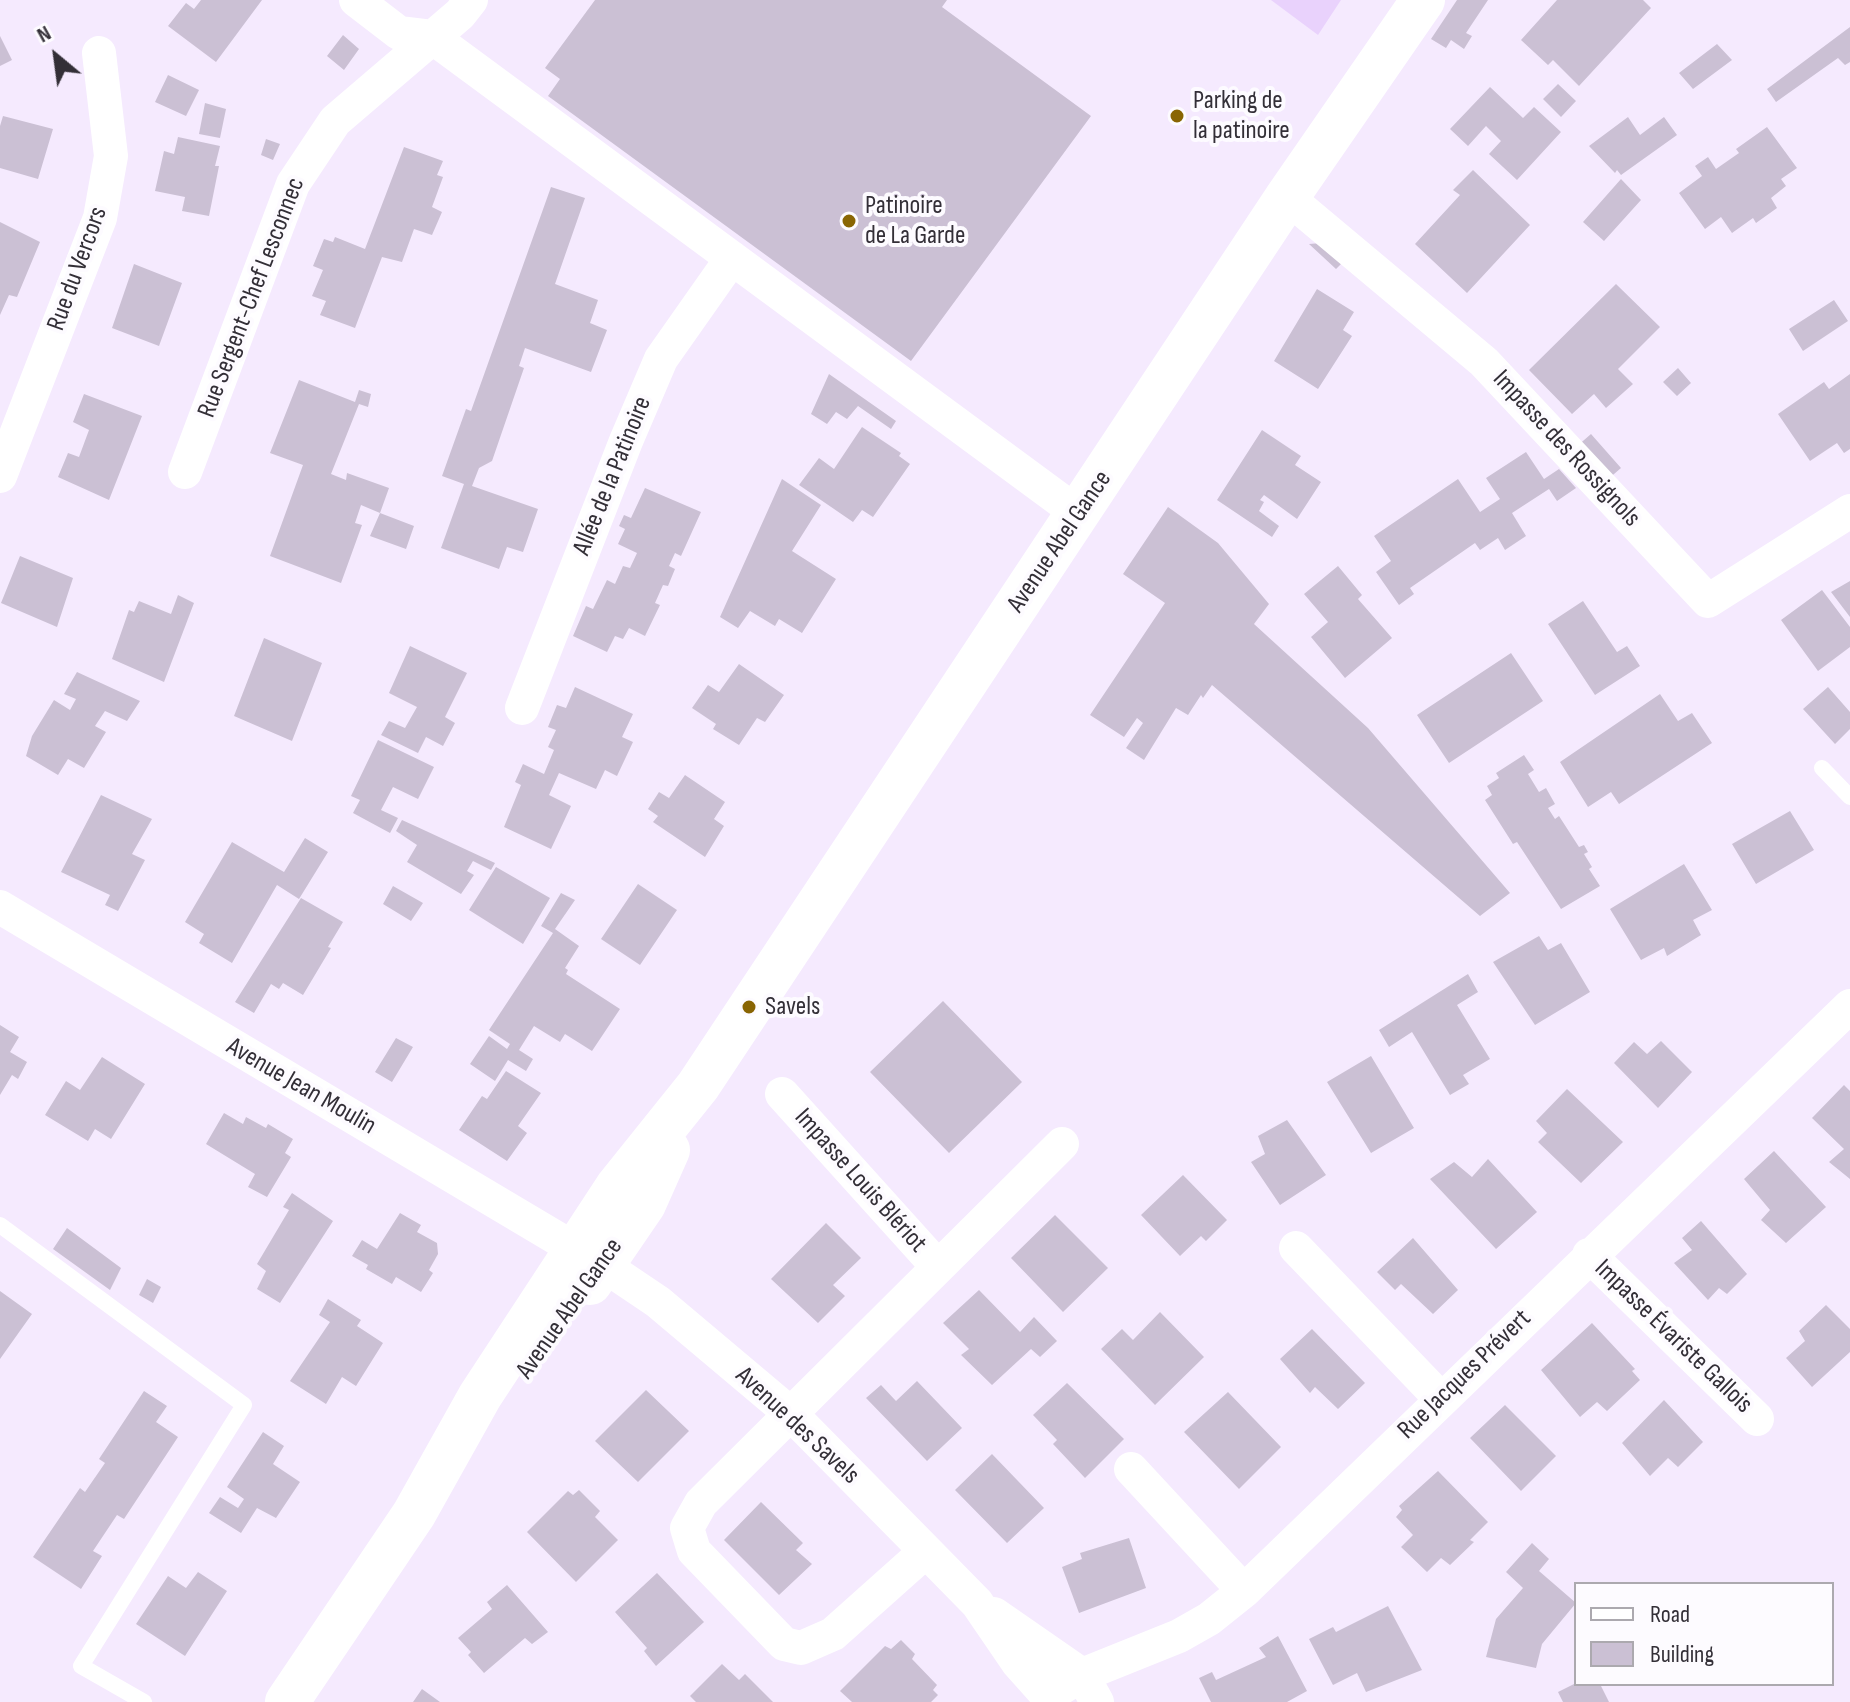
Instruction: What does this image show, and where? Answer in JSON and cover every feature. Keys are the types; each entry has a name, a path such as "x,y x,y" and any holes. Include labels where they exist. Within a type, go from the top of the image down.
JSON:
{"main road":[{"name":"Avenue Abel Gance","path":"287,1702 414,1514 556,1336 589,1258 644,1204 698,1086 1287,197 1423,0"}],"street":[{"path":"356,0 399,33 432,37 1079,514"},
{"name":"Rue Sergent-Chef Lesconnec","path":"185,472 293,184 335,121 460,14 471,0"},
{"name":"Rue du Vercors","path":"0,476 100,218 111,156 99,53"},
{"name":"Impasse des Rossignols","path":"1287,197 1484,362 1708,601 1850,511"},
{"name":"Allée de la Patinoire","path":"522,708 661,359 732,258"},
{"name":"Avenue Jean Moulin","path":"0,907 589,1258"},
{"name":"Rue Jacques Prévert","path":"1050,1699 1089,1688 1209,1619 1244,1591 1589,1255 1847,1015"},
{"name":"Impasse Louis Blériot","path":"782,1094 938,1267"},
{"name":"Impasse Louis Blériot","path":"926,1551 833,1634 801,1648 784,1644 694,1551 687,1528 701,1503 1062,1144"},
{"path":"1296,1248 1441,1399"},
{"name":"Impasse Évariste Gallois","path":"1589,1255 1757,1419"},
{"name":"Avenue des Savels","path":"589,1258 658,1302 791,1414 977,1603 1089,1688"},
{"path":"1131,1469 1244,1591"},
{"name":"Avenue des Savels","path":"977,1603 1018,1663 1050,1699"}],"lane":[{"path":"1822,768 1850,797"},
{"path":"0,1225 244,1405 81,1666 144,1702"}],"shaded area":[{"path":"1271,0 1341,0 1318,35"}],"building":[{"path":"201,0 262,0 216,62 168,26 186,3 194,9"},
{"name":"Patinoire de La Garde","path":"595,0 947,0 942,7 1091,116 911,361 548,96 560,79 545,68"},
{"path":"1457,0 1488,0 1466,33 1472,36 1464,49 1451,40 1446,48 1431,39"},
{"path":"1557,0 1643,0 1651,8 1579,86 1553,60 1548,65 1521,40"},
{"path":"1850,27 1850,62 1845,65 1838,58 1776,102 1767,89"},
{"path":"343,35 359,49 344,70 327,56"},
{"path":"0,36 12,60 0,66"},
{"path":"1717,44 1732,60 1693,89 1679,73"},
{"path":"168,75 199,90 186,116 155,102"},
{"path":"1558,84 1576,101 1561,117 1543,99"},
{"path":"1490,87 1523,118 1534,107 1561,132 1517,180 1489,154 1501,141 1486,126 1468,146 1450,129"},
{"path":"205,103 226,109 220,138 199,134"},
{"path":"3,116 53,129 38,179 0,168 0,126"},
{"path":"1628,117 1640,135 1664,117 1677,135 1621,175 1617,170 1615,173 1589,146"},
{"path":"1767,127 1797,168 1781,179 1786,186 1771,198 1777,208 1756,223 1753,218 1732,233 1721,217 1705,229 1679,193 1702,176 1695,166 1708,157 1716,169 1739,153 1736,149"},
{"path":"178,137 220,146 209,216 182,211 185,197 155,191 164,151 174,154"},
{"path":"266,139 280,144 273,160 261,155"},
{"path":"404,147 443,161 437,175 443,177 432,207 442,212 432,235 414,229 402,262 382,257 355,328 320,315 326,301 312,296 323,270 313,266 324,239 333,242 335,237 365,249"},
{"path":"1473,170 1530,225 1467,293 1415,244 1460,195 1453,190"},
{"path":"1621,179 1641,200 1604,241 1583,222"},
{"path":"551,187 585,198 555,284 598,300 590,323 607,330 591,372 525,348 519,366 524,368 492,461 479,468 472,486 538,509 523,552 507,547 499,569 441,548 464,484 442,476 466,409 471,411"},
{"path":"0,222 40,242 17,297 9,295 0,315"},
{"path":"1322,243 1343,262 1336,269 1309,244"},
{"path":"134,264 182,283 159,346 112,328"},
{"path":"1616,284 1660,327 1618,369 1633,384 1606,408 1594,394 1572,414 1529,370"},
{"path":"1317,289 1354,312 1343,330 1352,336 1318,389 1274,361"},
{"path":"1834,300 1848,321 1803,351 1789,329"},
{"path":"1678,368 1691,383 1677,396 1663,382"},
{"path":"829,374 896,421 891,429 858,406 847,419 836,412 827,424 811,414"},
{"path":"1850,374 1850,449 1844,453 1837,443 1810,461 1778,414 1824,382 1829,389"},
{"path":"299,380 355,402 359,390 371,394 368,407 359,404 331,474 346,480 347,473 389,488 380,513 361,505 355,523 362,525 341,583 270,556 303,465 270,453"},
{"path":"84,394 142,416 109,500 58,477 68,453 79,457 89,430 73,422"},
{"path":"862,427 901,453 899,456 910,464 873,517 862,510 853,522 799,485 819,458 834,469"},
{"path":"1262,430 1301,456 1295,465 1321,482 1297,519 1264,495 1259,511 1279,526 1272,537 1217,500"},
{"path":"1591,434 1621,468 1607,480 1576,447"},
{"path":"1526,452 1544,479 1559,469 1576,488 1557,501 1549,489 1512,513 1526,536 1505,550 1498,538 1480,550 1475,543 1410,588 1414,594 1399,605 1376,572 1391,561 1374,536 1458,479 1480,512 1500,499 1486,478"},
{"path":"782,479 821,505 792,551 836,579 802,633 779,619 775,626 750,611 738,628 720,617"},
{"path":"645,488 701,512 681,556 675,553 669,566 675,569 668,586 663,585 655,603 660,605 645,636 629,628 623,639 615,636 607,652 573,636 586,606 593,609 607,580 615,584 623,566 630,568 637,553 618,544 625,529 619,526 624,515 631,518"},
{"path":"1168,507 1218,543 1269,604 1254,624 1368,728 1510,893 1480,916 1212,685 1188,715 1176,708 1144,760 1126,748 1143,723 1137,718 1124,737 1090,715 1165,603 1123,574"},
{"path":"380,513 414,526 406,549 370,536"},
{"path":"20,556 73,578 57,627 1,603"},
{"path":"1338,566 1362,595 1358,599 1392,638 1345,678 1311,637 1328,622 1304,594"},
{"path":"1850,581 1850,617 1831,592"},
{"path":"1822,590 1850,627 1850,647 1818,671 1781,620"},
{"path":"178,595 194,603 164,682 112,659 129,610 134,612 139,601 171,614"},
{"path":"1583,601 1617,652 1627,646 1640,666 1595,695 1548,624"},
{"path":"264,638 322,663 292,741 234,716"},
{"path":"410,646 467,673 445,717 455,723 443,746 426,737 418,753 381,735 389,721 405,728 417,707 389,693"},
{"path":"1511,653 1543,701 1449,763 1417,715"},
{"path":"739,664 784,695 765,722 757,718 739,745 713,729 716,724 692,708 708,685 719,692"},
{"path":"77,672 140,701 127,721 105,711 95,726 106,732 84,768 68,759 58,775 26,756 32,736 54,700 70,710 76,699 64,694"},
{"path":"575,687 633,714 622,737 633,742 617,776 605,770 596,789 559,773 549,795 571,806 551,849 504,827 521,785 515,782 523,764 544,774 554,750 548,747 556,730 548,727 557,705 566,708"},
{"path":"1828,687 1850,712 1850,729 1835,744 1803,709"},
{"path":"1660,694 1678,721 1692,713 1712,743 1619,804 1611,792 1588,807 1560,762"},
{"path":"378,740 434,767 418,799 393,787 381,810 398,818 390,833 353,813 360,800 351,796"},
{"path":"1524,755 1534,770 1528,774 1539,792 1546,788 1555,804 1548,808 1555,819 1559,816 1579,847 1584,845 1588,852 1584,854 1592,867 1589,869 1600,886 1561,909 1485,800 1492,795 1487,786 1499,778 1496,773"},
{"path":"685,775 725,802 714,819 724,826 705,857 653,822 658,816 648,809 659,792 669,798"},
{"path":"101,795 152,819 132,854 145,860 118,911 105,905 110,895 61,872"},
{"path":"1790,811 1814,850 1756,884 1732,844"},
{"path":"402,820 495,863 491,870 473,861 467,871 474,875 461,894 407,862 417,845 396,831"},
{"path":"305,838 328,852 299,899 277,885 232,963 199,943 204,934 185,922 232,842 284,872"},
{"path":"1684,864 1712,910 1693,920 1701,935 1667,956 1664,948 1641,960 1610,909"},
{"path":"496,867 550,898 523,944 469,910"},
{"path":"638,884 677,910 640,965 601,939"},
{"path":"393,886 423,903 411,921 383,904"},
{"path":"561,893 575,900 555,929 579,946 565,968 568,970 566,974 620,1009 592,1051 565,1034 560,1042 534,1026 519,1050 533,1059 526,1071 508,1060 495,1081 470,1064 489,1036 507,1049 510,1044 489,1030 553,933 541,926"},
{"path":"301,898 343,922 303,995 283,983 279,989 271,984 254,1013 235,1002"},
{"path":"1539,936 1548,950 1561,943 1590,992 1535,1025 1493,962"},
{"path":"1468,974 1478,992 1457,1005 1490,1059 1463,1075 1469,1084 1450,1095 1412,1032 1389,1047 1379,1030"},
{"path":"943,1001 1022,1082 949,1153 870,1072"},
{"path":"0,1025 19,1037 10,1052 27,1062 18,1079 12,1075 0,1095"},
{"path":"396,1038 413,1047 392,1082 375,1072"},
{"path":"1661,1041 1692,1072 1658,1108 1614,1063 1634,1042 1647,1054"},
{"path":"1371,1056 1414,1128 1371,1153 1327,1082"},
{"path":"102,1057 145,1084 111,1139 95,1129 88,1141 45,1115 66,1081 80,1090"},
{"path":"506,1071 541,1093 518,1126 527,1133 507,1161 459,1130 482,1096 487,1099"},
{"path":"1844,1085 1850,1091 1850,1179 1829,1162 1844,1149 1812,1118"},
{"path":"1567,1089 1623,1142 1581,1183 1538,1142 1547,1133 1536,1121"},
{"path":"224,1113 243,1124 246,1117 266,1128 268,1124 293,1139 285,1153 291,1157 267,1197 248,1187 255,1174 206,1144"},
{"path":"1287,1120 1326,1175 1280,1205 1251,1162 1265,1154 1258,1136"},
{"path":"1774,1151 1826,1207 1786,1243 1761,1220 1770,1210 1744,1179"},
{"path":"1488,1159 1537,1212 1496,1249 1430,1179 1454,1162 1472,1177"},
{"path":"1183,1175 1227,1220 1206,1241 1201,1236 1180,1256 1141,1215"},
{"path":"292,1193 333,1221 280,1303 257,1289 266,1271 257,1264 289,1210 283,1207"},
{"path":"400,1213 421,1225 417,1232 437,1243 438,1254 429,1270 433,1273 421,1292 396,1277 392,1284 366,1269 368,1265 352,1256 362,1240 377,1249"},
{"path":"1055,1215 1108,1268 1063,1312 1011,1258"},
{"path":"1701,1221 1747,1274 1727,1294 1719,1288 1708,1300 1674,1263 1692,1250 1682,1238"},
{"path":"826,1223 861,1258 833,1285 845,1296 818,1323 771,1279"},
{"path":"67,1228 121,1268 110,1290 53,1249"},
{"path":"1413,1238 1458,1290 1433,1314 1401,1284 1395,1290 1377,1272"},
{"path":"147,1279 161,1287 153,1303 139,1295"},
{"path":"979,1290 1020,1332 1034,1317 1057,1341 1040,1357 1031,1349 992,1385 961,1355 969,1349 943,1323"},
{"path":"0,1291 32,1314 0,1359"},
{"path":"328,1299 361,1320 357,1326 383,1343 356,1386 342,1377 326,1404 290,1381 330,1322 319,1315"},
{"path":"1826,1305 1850,1329 1850,1352 1812,1387 1786,1358 1805,1341 1799,1331"},
{"path":"1160,1312 1204,1357 1155,1405 1101,1349 1122,1329 1133,1340"},
{"path":"1592,1323 1635,1369 1632,1371 1640,1380 1607,1411 1597,1402 1580,1417 1541,1370"},
{"path":"1312,1329 1365,1383 1338,1409 1315,1387 1310,1393 1280,1359"},
{"path":"917,1381 962,1428 927,1461 866,1398 881,1385 896,1401"},
{"path":"1067,1383 1124,1439 1085,1478 1053,1444 1057,1440 1033,1415"},
{"path":"646,1390 689,1431 638,1482 595,1441"},
{"path":"144,1391 167,1406 156,1422 178,1437 124,1519 117,1515 93,1551 102,1556 81,1589 33,1557 80,1488 85,1492 105,1463 99,1459"},
{"path":"1228,1392 1281,1447 1239,1489 1184,1432"},
{"path":"1664,1400 1703,1442 1678,1467 1668,1458 1650,1476 1622,1443"},
{"path":"1505,1405 1556,1456 1521,1491 1470,1438"},
{"path":"263,1432 284,1446 273,1464 300,1482 276,1518 257,1508 241,1533 209,1513 220,1497 238,1508 244,1499 227,1487"},
{"path":"992,1454 1044,1508 1007,1543 955,1490"},
{"path":"1438,1471 1488,1522 1470,1540 1474,1542 1450,1565 1441,1558 1427,1572 1401,1547 1413,1535 1396,1517 1402,1510 1399,1506"},
{"path":"579,1490 600,1511 595,1517 618,1540 576,1582 527,1532 568,1491 573,1495"},
{"path":"761,1502 803,1543 796,1550 812,1564 779,1595 724,1540"},
{"path":"1129,1538 1146,1588 1079,1613 1062,1567 1082,1559 1080,1553"},
{"path":"1532,1543 1549,1559 1539,1571 1574,1601 1574,1605 1542,1644 1536,1668 1486,1657 1496,1619 1523,1588 1506,1572"},
{"path":"198,1572 227,1591 185,1656 136,1624 168,1576 186,1588"},
{"path":"657,1573 704,1622 656,1666 644,1651 647,1648 615,1612"},
{"path":"507,1585 548,1632 532,1644 525,1638 484,1673 458,1638 492,1609 487,1602"},
{"path":"1388,1606 1422,1670 1366,1692 1357,1673 1333,1685 1309,1639 1333,1627 1336,1632"},
{"path":"1278,1636 1307,1691 1287,1702 1211,1702 1199,1678 1212,1672 1216,1680 1266,1657 1259,1648"},
{"path":"901,1640 915,1654 912,1659 937,1685 933,1690 938,1695 931,1702 852,1702 840,1691 885,1646 891,1649"},
{"path":"722,1664 739,1680 745,1674 773,1702 696,1702 690,1696"},
{"path":"1574,1684 1601,1686 1609,1702 1563,1702 1558,1692"},
{"path":"422,1689 440,1702 413,1702"}],"place":[{"name":"Parking de la patinoire","path":"1177,116"},
{"name":"Patinoire de La Garde","path":"849,221"},
{"name":"Savels","path":"749,1007"}]}
